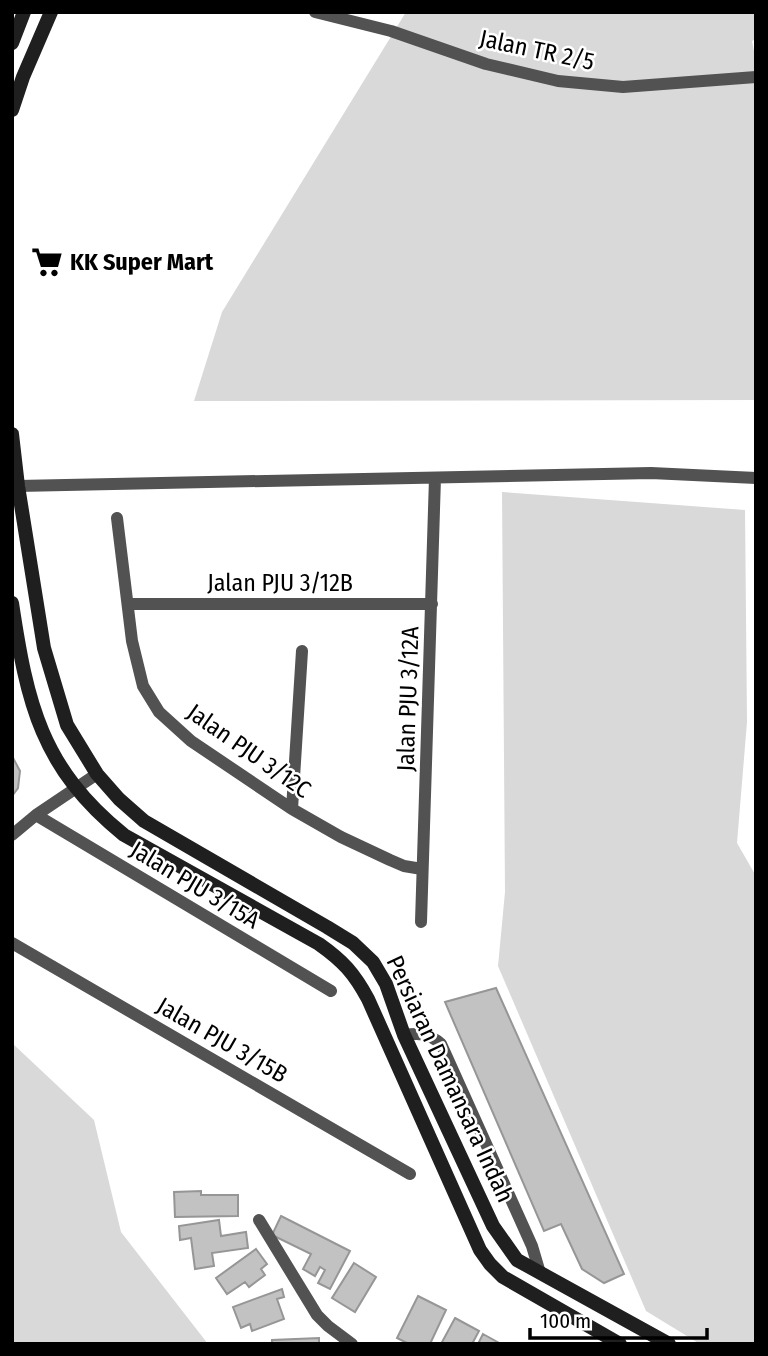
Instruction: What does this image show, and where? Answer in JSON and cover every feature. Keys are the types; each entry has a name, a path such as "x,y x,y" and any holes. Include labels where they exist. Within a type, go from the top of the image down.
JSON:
{"main road":[{"path":"12,43 24,12"},
{"path":"12,110 51,12"},
{"name":"Persiaran Damansara Indah","path":"12,433 44,648 67,725 97,774 144,821 353,943 373,962 386,984 404,1035 493,1227 517,1261 642,1328 666,1344"},
{"name":"Persiaran Damansara Indah","path":"12,603 22,669 32,708 41,730 75,788 96,812 124,835 319,944 339,958 355,975 368,999 467,1222 490,1264 503,1277 620,1344"}],"street":[{"name":"Jalan TR 2/5","path":"315,12 391,31 486,64 558,81 623,87 756,77"},
{"path":"18,486 651,473 756,478"},
{"name":"Jalan PJU 3/12A","path":"421,922 435,478"},
{"name":"Jalan PJU 3/12C","path":"117,518 132,640 143,686 159,712 191,741 292,809 390,860 422,869"},
{"name":"Jalan PJU 3/12B","path":"128,604 432,604"},
{"path":"292,809 302,651"},
{"path":"12,835 36,815 97,774"},
{"name":"Jalan PJU 3/15A","path":"36,815 331,991"},
{"name":"Jalan PJU 3/15B","path":"12,943 410,1174"},
{"path":"404,1035 425,1034 441,1044 532,1246 540,1273"},
{"path":"259,1220 317,1315 352,1344"}],"shaded area":[{"path":"406,12 756,12 756,39 752,41 756,61 756,400 194,401 222,312"},
{"path":"502,492 745,510 747,722 737,843 756,876 756,1344 700,1344 646,1311 498,966 505,892"},
{"path":"12,1043 94,1120 121,1232 208,1344 12,1344"}],"building":[{"path":"12,756 20,771 18,788 12,796"},
{"path":"496,988 624,1274 604,1283 582,1269 561,1224 544,1231 445,1002"},
{"path":"201,1191 201,1195 238,1195 238,1216 175,1217 174,1192"},
{"path":"281,1216 350,1251 330,1289 318,1283 325,1270 320,1267 315,1276 303,1269 311,1254 272,1235"},
{"path":"219,1220 221,1236 246,1232 248,1248 212,1253 214,1266 195,1269 191,1238 180,1240 179,1226"},
{"path":"256,1249 267,1264 261,1269 265,1275 249,1287 245,1282 227,1294 216,1278"},
{"path":"354,1263 376,1277 355,1312 332,1298"},
{"path":"282,1289 284,1297 277,1299 284,1319 252,1331 250,1324 241,1328 233,1307"},
{"path":"418,1296 446,1310 430,1344 409,1344 397,1338"},
{"path":"455,1318 479,1331 472,1344 441,1344"},
{"path":"483,1334 501,1344 478,1344"},
{"path":"319,1338 319,1344 272,1344 272,1340"}],"place":[{"name":"KK Super Mart","path":"47,262"}]}
